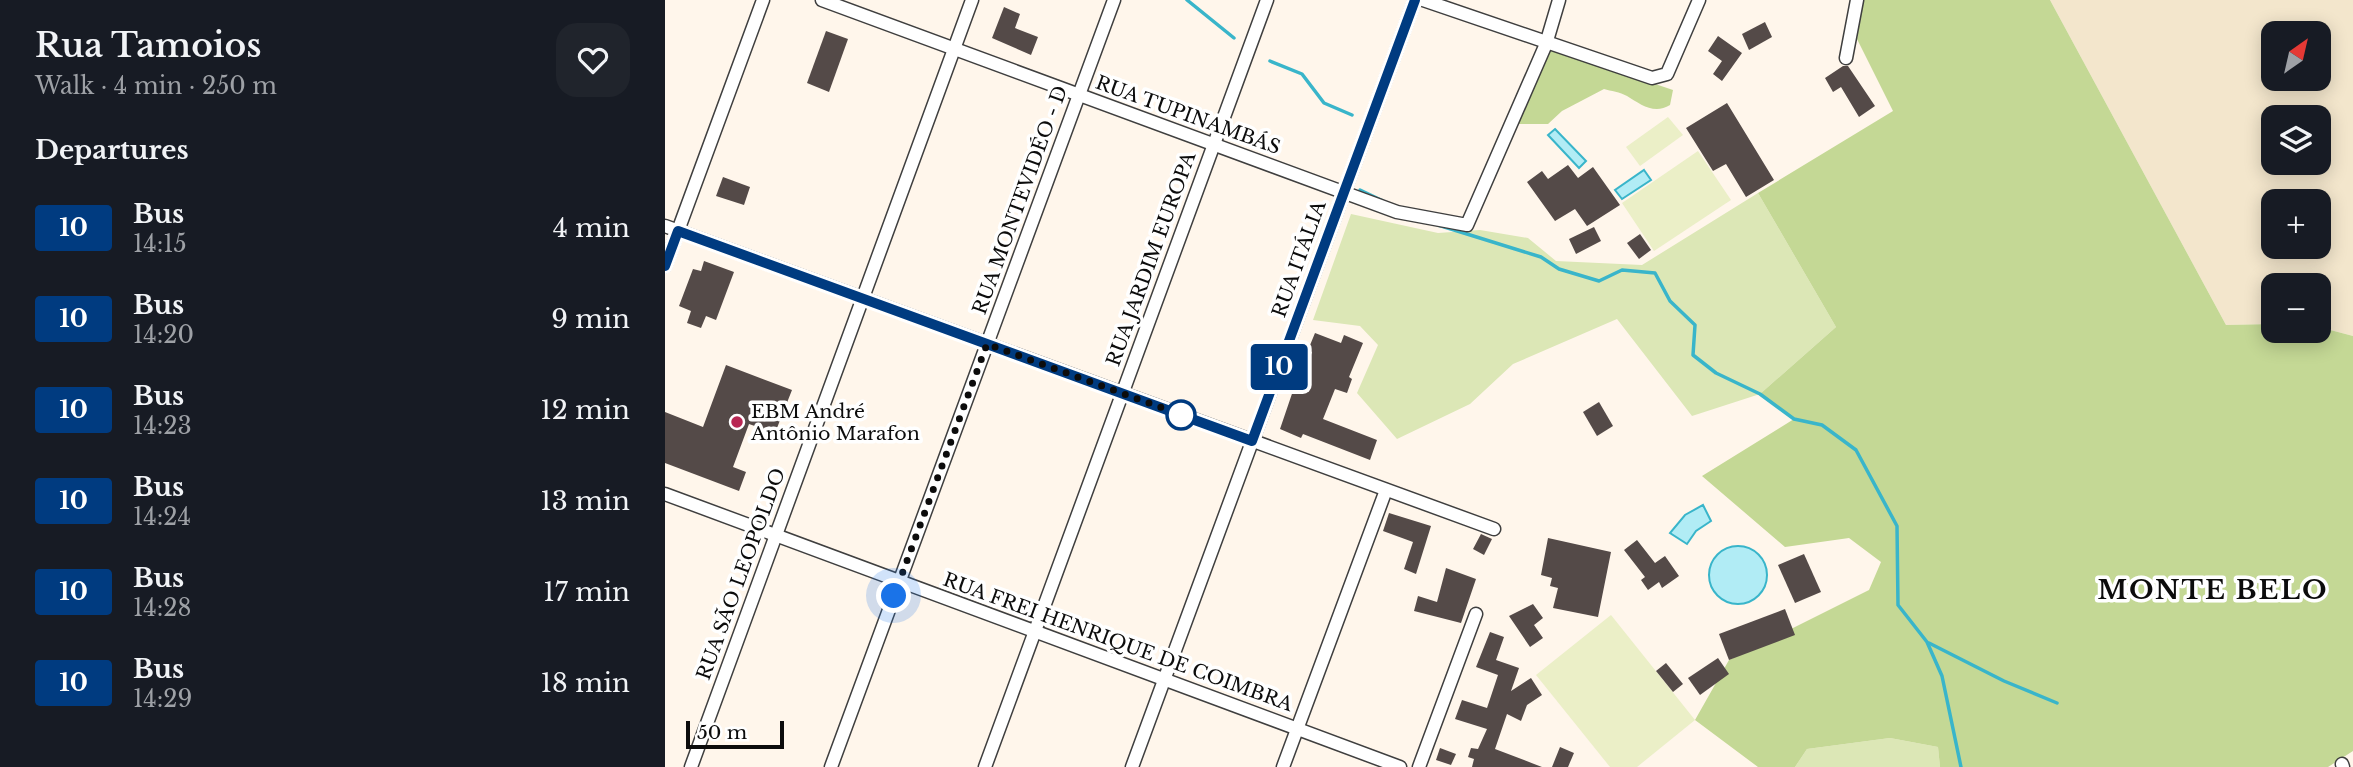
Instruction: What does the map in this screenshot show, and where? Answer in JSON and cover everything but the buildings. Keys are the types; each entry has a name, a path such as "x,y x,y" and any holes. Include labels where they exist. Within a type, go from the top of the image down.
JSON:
{"street":[{"path":"665,266 763,0"},
{"name":"RUA TUPINAMBÁS","path":"822,0 1397,212 1467,225 1546,44"},
{"name":"RUA SÃO LEOPOLDO","path":"691,767 972,0"},
{"name":"RUA MONTEVIDÉO - D","path":"831,767 1114,0"},
{"name":"RUA JARDIM EUROPA","path":"985,767 1266,0"},
{"name":"RUA ITÁLIA","path":"1132,767 1415,0"},
{"path":"1423,0 1652,78 1667,74 1699,0"},
{"path":"1546,44 1559,0"},
{"path":"1846,58 1857,0"},
{"path":"665,226 1494,529"},
{"path":"1283,767 1386,490"},
{"name":"RUA FREI HENRIQUE DE COIMBRA","path":"665,494 1400,767"},
{"path":"1419,767 1476,614"}],"shaded area":[{"path":"2050,0 2353,0 2353,336 2331,330 2331,273 2261,273 2261,324 2226,325"}],"green space":[{"path":"1863,0 2050,0 2226,325 2261,324 2261,343 2331,343 2331,330 2353,336 2353,751 2328,767 1940,767 1938,747 1890,738 1807,749 1795,767 1758,767 1695,720 1729,660 1869,590 1881,562 1849,538 1785,547 1702,476 1794,419 1760,394 1836,327 1758,193 1893,111 1857,39"},
{"path":"1548,48 1673,90 1670,105 1653,109 1604,89 1562,111 1548,124 1517,124"},
{"path":"1668,117 1683,135 1640,166 1626,147"},
{"path":"1698,151 1731,200 1654,251 1622,203"},
{"path":"1758,193 1836,327 1760,394 1692,416 1617,319 1513,364 1470,404 1397,439 1357,393 1378,345 1360,326 1313,320 1351,214 1438,233 1480,230 1528,238 1556,261 1642,265"},
{"path":"1611,615 1695,720 1637,767 1610,767 1536,675"},
{"path":"1890,738 1938,747 1940,767 1795,767 1807,749"}],"water":[{"path":"1555,129 1586,161 1579,168 1548,135"},
{"path":"1644,170 1651,180 1622,199 1615,190"},
{"path":"1703,505 1711,521 1696,531 1687,544 1670,533 1685,515"},
{"path":"1732,546 1744,546 1759,554 1767,569 1767,581 1759,596 1744,604 1732,604 1717,596 1709,581 1709,569 1717,554"}],"waterway":[{"path":"1187,0 1234,38"},
{"path":"1270,61 1302,74 1324,103 1352,115"},
{"path":"1360,190 1383,201"},
{"path":"1438,225 1541,257 1559,269 1599,281 1622,270 1655,273 1670,301 1695,325 1693,355 1716,373 1760,394 1794,419 1822,425 1856,450 1897,526 1898,605 1927,642 1942,676 1961,767"},
{"path":"1929,643 2004,681 2057,703"}],"bus line":[{"name":"10","path":"665,266 678,231 1252,441 1415,0"}],"place":[{"name":"EBM André Antônio Marafon","path":"737,422"}],"district":[{"name":"MONTE BELO","path":"2213,590"}],"route":[{"path":"894,596 987,344 1190,418 1181,415"}]}
